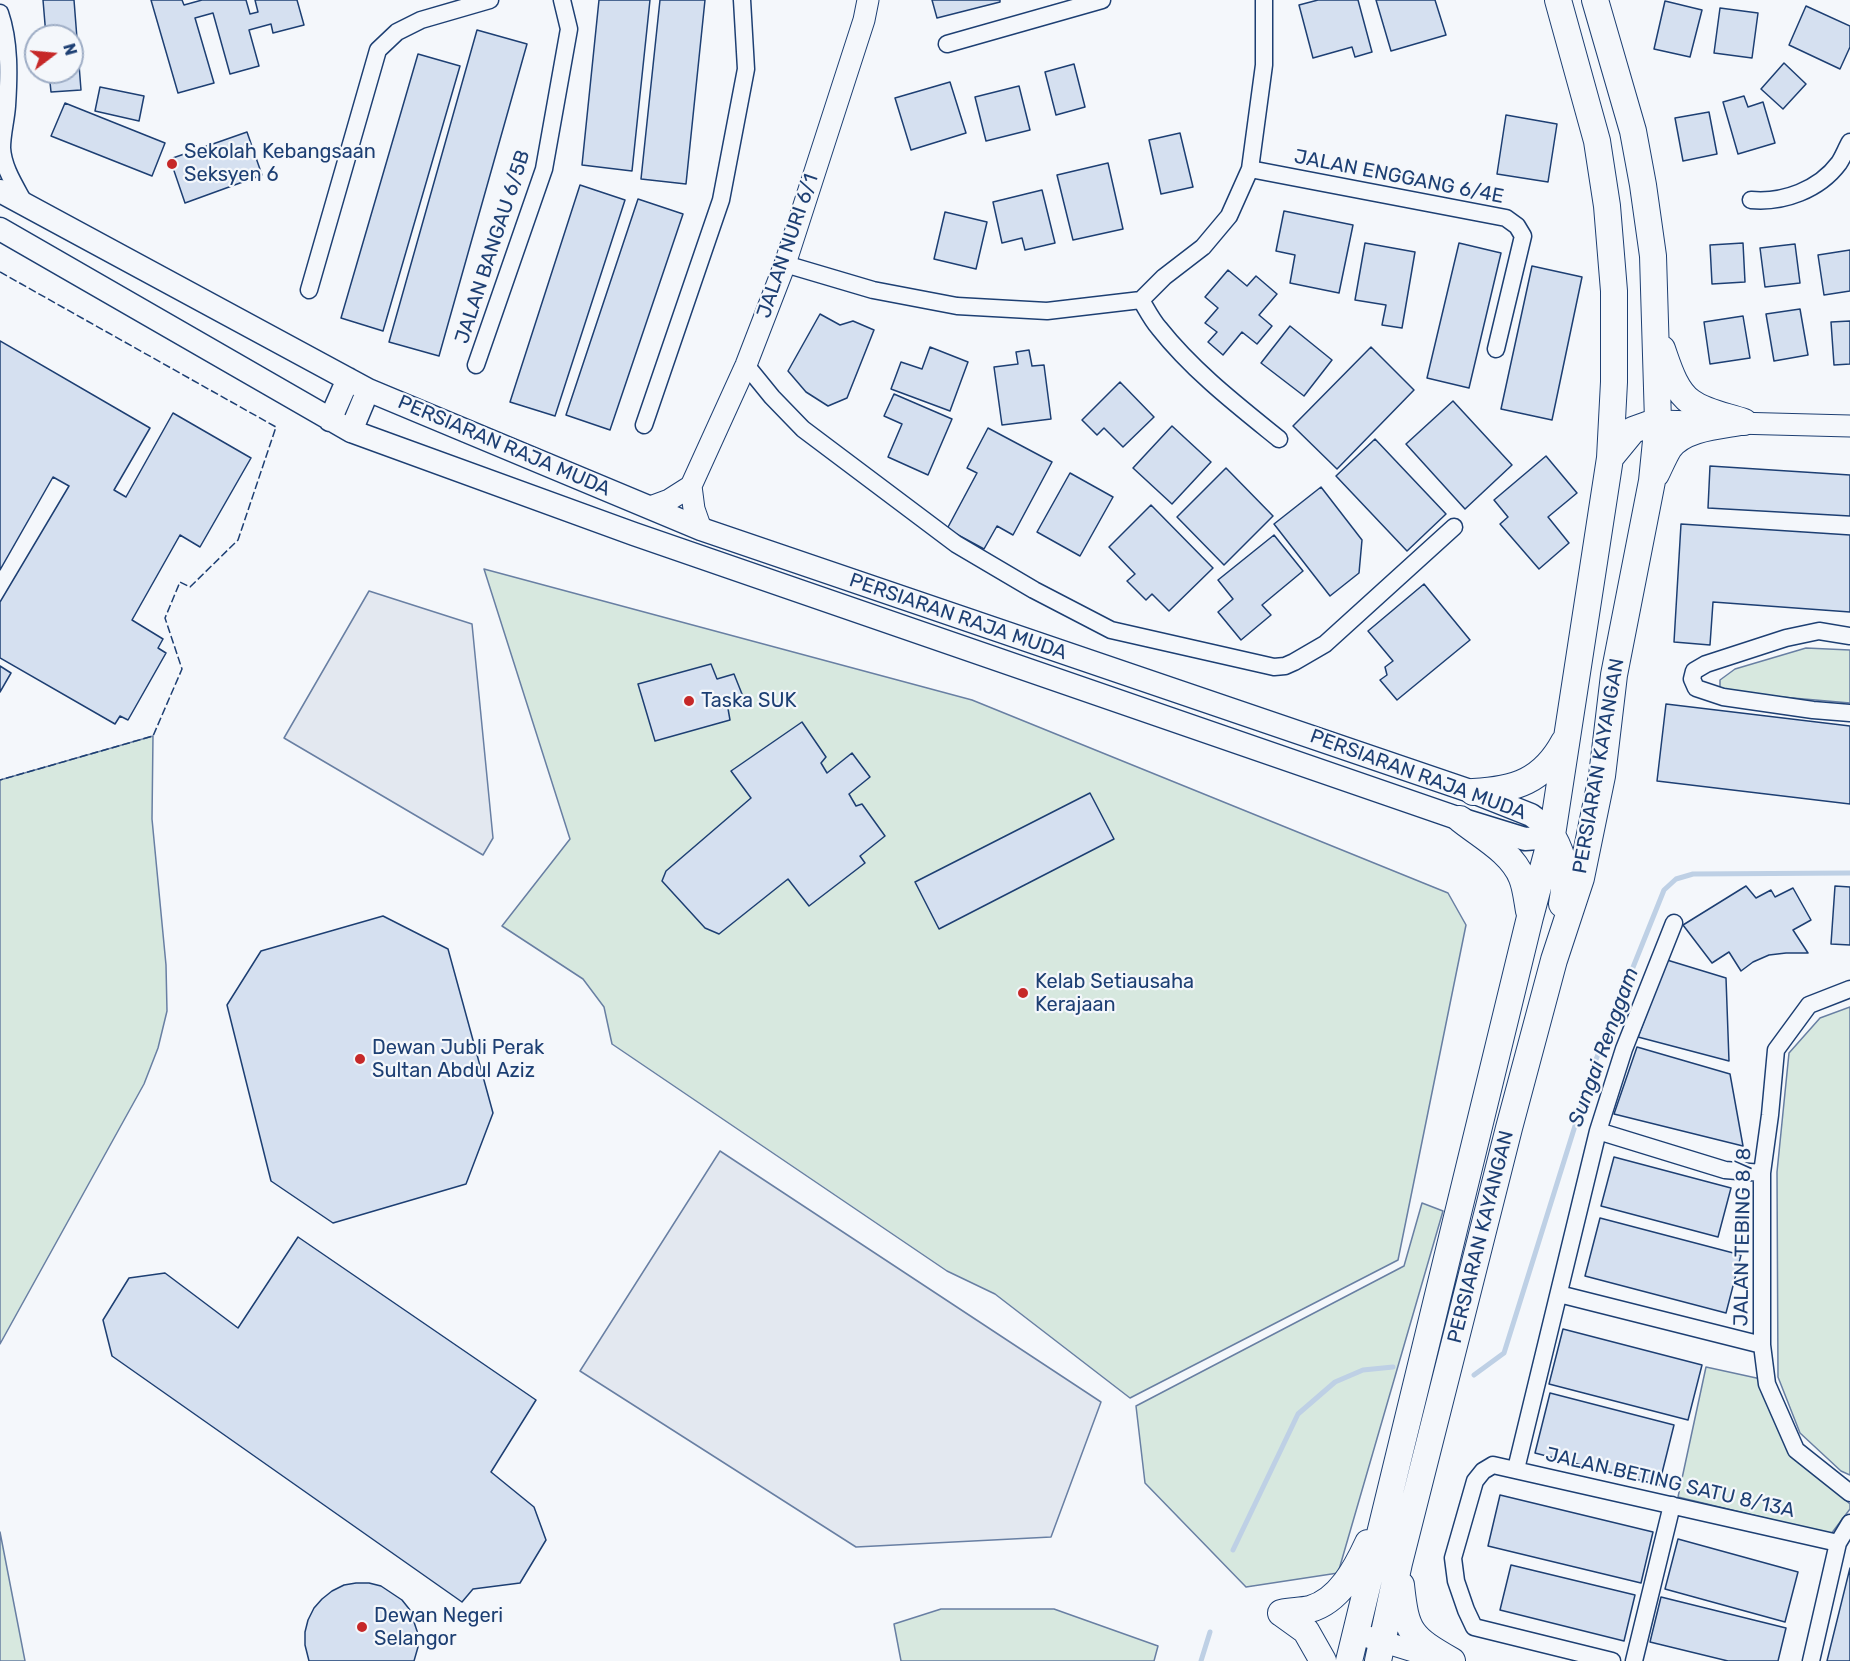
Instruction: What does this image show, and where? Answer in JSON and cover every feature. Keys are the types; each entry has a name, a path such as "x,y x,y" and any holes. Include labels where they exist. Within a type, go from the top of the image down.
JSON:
{"main road":[{"name":"PERSIARAN KAYANGAN","path":"1349,1661 1552,835 1610,458 1614,382 1614,291 1607,206 1597,141 1558,0"},
{"name":"PERSIARAN KAYANGAN","path":"1380,1651 1399,1563 1509,1128 1554,960 1581,878 1602,776 1614,675 1652,481 1658,421 1653,256 1633,131 1595,0"},
{"name":"PERSIARAN RAJA MUDA","path":"0,191 368,390 701,529 1473,792 1532,815 1544,824 1552,835 1525,839 1460,819 646,538 351,431 0,229"},
{"path":"1655,329 1672,375 1690,402 1744,422"},
{"path":"330,420 348,379"},
{"path":"1614,382 1624,401 1634,410 1658,421"},
{"path":"351,431 368,390"},
{"path":"1610,458 1633,430 1658,421"},
{"path":"1652,481 1670,447 1685,436 1707,428 1744,422"},
{"path":"1554,960 1566,883 1564,863 1552,835 1576,815 1581,805 1598,712 1614,675"},
{"path":"1473,792 1499,791 1535,777 1556,758 1567,736"},
{"path":"1460,819 1515,864 1522,878 1530,917"},
{"path":"1323,1661 1306,1631 1281,1612 1310,1609 1330,1599 1353,1572 1389,1496"},
{"path":"1399,1563 1404,1612 1411,1632 1427,1647 1452,1661"}],"street":[{"path":"309,290 378,50 397,32 421,20 490,0"},
{"name":"JALAN BANGAU 6/5B","path":"476,365 544,169 569,29 562,0"},
{"path":"644,425 721,200 746,69 742,0"},
{"name":"JALAN NURI 6/1","path":"691,486 746,364 785,264 864,20 868,0"},
{"path":"947,44 1102,0"},
{"path":"785,264 873,290 957,306 1047,311 1141,300 1164,277 1203,247 1229,216 1250,169 1264,65 1264,0"},
{"path":"0,13 8,42 4,75 7,104 2,149 10,178 26,206"},
{"path":"1751,200 1781,199 1819,183 1839,163 1850,142"},
{"name":"JALAN ENGGANG 6/4E","path":"1250,169 1506,218 1517,226 1523,236 1496,350"},
{"path":"1141,300 1157,326 1181,355 1218,390 1279,439"},
{"path":"746,364 772,398 803,429 956,544 1034,590 1111,630 1122,633 1274,667 1285,666 1325,644 1454,526"},
{"path":"1658,421 1850,426"},
{"path":"650,507 669,500 691,486 694,509 701,529"},
{"path":"1850,636 1818,631 1786,638 1706,663 1694,671 1692,679 1696,687 1723,697 1850,713"},
{"path":"1516,1469 1598,1131 1624,1049 1674,923"},
{"name":"JALAN TEBING 8/8","path":"1850,990 1809,1005 1776,1050 1762,1173 1762,1345 1767,1384 1796,1450 1850,1493"},
{"path":"1598,1131 1725,1170 1762,1173"},
{"path":"1559,1294 1762,1345"},
{"name":"JALAN BETING SATU 8/13A","path":"1612,1661 1474,1627 1456,1581 1453,1557 1475,1481 1483,1471 1493,1465 1516,1469 1838,1543"},
{"path":"1634,1661 1672,1505"},
{"path":"1811,1661 1838,1543 1850,1523"},
{"path":"1356,1633 1380,1651 1445,1661"}],"shaded area":[{"name":"Kelab Setiausaha Kerajaan","path":"484,569 972,700 1448,893 1466,925 1398,1260 1130,1398 995,1294 947,1271 612,1044 604,1007 583,979 502,926 570,839"},
{"path":"369,591 472,624 493,838 483,855 284,738"},
{"path":"1806,648 1850,650 1850,703 1724,692 1720,688 1720,680 1735,669"},
{"path":"153,736 152,819 166,965 167,1011 158,1048 144,1084 0,1344 0,780"},
{"path":"1850,1007 1850,1475 1841,1471 1800,1433 1778,1377 1777,1172 1789,1053 1820,1018"},
{"path":"720,1151 1101,1402 1051,1537 856,1547 580,1371"},
{"path":"1422,1203 1443,1211 1338,1573 1246,1587 1145,1483 1136,1406 1404,1266"},
{"path":"1706,1367 1761,1379 1792,1453 1850,1504 1850,1509 1831,1534 1678,1497"},
{"path":"0,1532 25,1661 0,1661"},
{"path":"941,1609 1054,1609 1158,1646 1154,1661 901,1661 894,1624"}],"building":[{"path":"43,0 74,0 76,24 45,24"},
{"path":"151,0 182,0 184,5 202,0 246,0 250,14 258,12 255,0 297,0 304,25 273,33 271,24 249,30 259,66 230,74 213,13 195,18 214,83 178,93"},
{"path":"599,0 650,0 632,171 582,165"},
{"path":"660,0 705,0 686,184 641,179"},
{"path":"932,0 1000,0 1000,2 937,18"},
{"path":"1318,0 1358,0 1372,52 1355,57 1352,47 1313,58 1299,5"},
{"path":"1376,0 1435,0 1446,35 1391,51"},
{"path":"1665,1 1702,10 1690,57 1654,49"},
{"path":"1806,6 1850,26 1850,47 1840,69 1789,45"},
{"path":"1720,8 1758,13 1752,58 1714,53"},
{"path":"477,30 527,44 439,356 389,342"},
{"path":"418,54 460,66 383,331 341,318"},
{"path":"1784,63 1806,84 1783,109 1761,89"},
{"path":"1074,64 1085,107 1056,115 1045,72"},
{"path":"950,82 966,133 911,150 895,98"},
{"path":"50,84 81,84 81,90 51,92"},
{"path":"1019,86 1030,130 986,141 975,97"},
{"path":"100,87 144,96 139,121 95,111"},
{"path":"1744,96 1748,107 1763,102 1775,143 1738,154 1723,102"},
{"path":"65,103 165,143 152,176 51,136"},
{"path":"1709,112 1717,154 1683,161 1675,118"},
{"path":"1506,115 1557,124 1548,182 1497,174"},
{"path":"247,132 262,175 185,203 170,159"},
{"path":"1180,133 1193,187 1161,194 1149,140"},
{"path":"1108,163 1123,229 1073,240 1057,175"},
{"path":"580,185 625,200 555,416 510,402"},
{"path":"1042,190 1055,243 1025,250 1022,238 1002,243 993,202"},
{"path":"638,199 683,214 610,430 566,415"},
{"path":"1284,211 1353,225 1339,293 1290,283 1295,255 1276,251"},
{"path":"945,212 987,222 976,269 934,259"},
{"path":"1365,243 1415,252 1402,328 1382,325 1386,305 1355,300"},
{"path":"1459,243 1501,253 1469,388 1427,378"},
{"path":"1743,243 1745,282 1712,284 1710,245"},
{"path":"1795,244 1800,283 1765,287 1760,248"},
{"path":"1850,250 1850,291 1824,295 1818,255"},
{"path":"1532,266 1582,277 1552,420 1501,409"},
{"path":"1228,270 1247,286 1256,276 1277,294 1259,315 1272,326 1257,344 1242,332 1223,355 1208,342 1217,332 1205,323 1218,308 1205,297"},
{"path":"1800,309 1808,355 1774,361 1766,314"},
{"path":"820,314 840,325 853,321 874,330 847,398 828,406 806,392 788,371"},
{"path":"1743,316 1750,358 1710,364 1704,322"},
{"path":"1850,321 1850,364 1834,365 1831,322"},
{"path":"1290,326 1332,360 1304,396 1261,363"},
{"path":"0,341 150,428 114,490 126,497 173,413 251,458 200,547 180,535 132,620 163,639 158,648 166,653 128,720 120,716 115,724 0,658 0,602 69,486 53,477 0,570"},
{"path":"930,347 968,362 950,411 891,389 901,362 922,369"},
{"path":"1371,347 1414,390 1337,469 1293,426"},
{"path":"1029,350 1032,366 1044,365 1051,419 1002,425 994,367 1018,364 1016,352"},
{"path":"1120,382 1154,417 1123,447 1104,428 1097,435 1082,420"},
{"path":"894,394 952,419 928,475 888,457 902,424 884,416"},
{"path":"1453,401 1512,465 1465,509 1406,444"},
{"path":"1172,426 1211,462 1172,504 1133,468"},
{"path":"988,428 1052,462 1013,535 997,526 984,549 947,529 977,473 967,468"},
{"path":"1375,439 1446,514 1407,551 1336,476"},
{"path":"1546,456 1577,493 1548,517 1569,543 1539,569 1500,524 1508,517 1494,500"},
{"path":"1710,466 1850,475 1850,516 1708,508"},
{"path":"1226,468 1273,516 1224,565 1177,517"},
{"path":"1070,473 1113,497 1080,556 1037,532"},
{"path":"1321,487 1362,540 1359,573 1330,596 1274,524"},
{"path":"1151,505 1213,568 1169,611 1152,594 1146,600 1127,581 1135,574 1109,547"},
{"path":"1681,524 1850,535 1850,612 1713,602 1710,645 1674,642"},
{"path":"1274,535 1303,571 1262,605 1271,615 1241,640 1218,612 1233,599 1218,580"},
{"path":"1424,584 1470,640 1397,700 1380,680 1387,675 1385,667 1393,661 1368,631"},
{"name":"Taska SUK","path":"711,664 717,679 734,674 744,699 727,703 730,720 655,741 638,684"},
{"path":"0,666 11,673 0,692"},
{"path":"1666,704 1850,726 1850,804 1657,781"},
{"path":"802,722 826,757 821,763 827,773 852,753 870,777 849,794 856,806 862,804 885,836 860,856 865,863 809,906 788,879 719,934 705,928 662,881 666,871 751,798 731,771"},
{"path":"1090,793 1114,839 939,929 915,882"},
{"path":"1746,886 1756,898 1771,890 1775,897 1793,888 1811,920 1793,930 1808,953 1769,955 1753,962 1741,971 1729,952 1712,963 1683,925"},
{"path":"1835,886 1850,887 1850,945 1831,944"},
{"name":"Dewan Jubli Perak Sultan Abdul Aziz","path":"383,916 448,949 493,1113 466,1184 333,1223 271,1181 227,1005 261,951"},
{"path":"1667,960 1726,978 1729,1061 1638,1037"},
{"path":"1637,1047 1730,1074 1743,1146 1614,1114"},
{"path":"1614,1157 1731,1188 1718,1237 1601,1206"},
{"path":"1600,1218 1741,1255 1726,1313 1585,1276"},
{"path":"298,1237 536,1400 491,1472 534,1507 546,1540 520,1583 473,1589 462,1602 112,1356 103,1320 129,1278 165,1273 238,1328"},
{"path":"1563,1329 1702,1365 1688,1420 1549,1384"},
{"path":"1550,1393 1674,1425 1659,1485 1535,1453"},
{"path":"1500,1495 1653,1532 1641,1583 1488,1546"},
{"path":"1678,1539 1798,1572 1785,1622 1665,1589"},
{"path":"1511,1565 1635,1595 1624,1641 1500,1610"},
{"path":"1850,1568 1850,1661 1827,1661"},
{"name":"Dewan Negeri Selangor","path":"356,1583 381,1586 402,1600 410,1610 418,1634 418,1647 414,1661 309,1661 305,1632 314,1608 332,1591 344,1585"},
{"path":"1661,1597 1786,1628 1778,1661 1728,1661 1650,1642"}],"waterway":[{"name":"Sungai Renggam","path":"1474,1375 1504,1353 1595,1062 1664,890 1676,879 1693,874 1850,873"},
{"name":"Sungai Renggam","path":"1233,1550 1298,1414 1335,1382 1363,1370 1393,1367"},
{"name":"Sungai Renggam","path":"1201,1661 1210,1632"}],"fence":[{"path":"0,272 276,427 238,540 190,587 180,582 165,618 182,669 153,736 0,780"}],"place":[{"name":"Sekolah Kebangsaan Seksyen 6","path":"172,164"},
{"name":"Taska SUK","path":"689,701"},
{"name":"Kelab Setiausaha Kerajaan","path":"1023,993"},
{"name":"Dewan Jubli Perak Sultan Abdul Aziz","path":"360,1059"},
{"name":"Dewan Negeri Selangor","path":"362,1627"}]}
